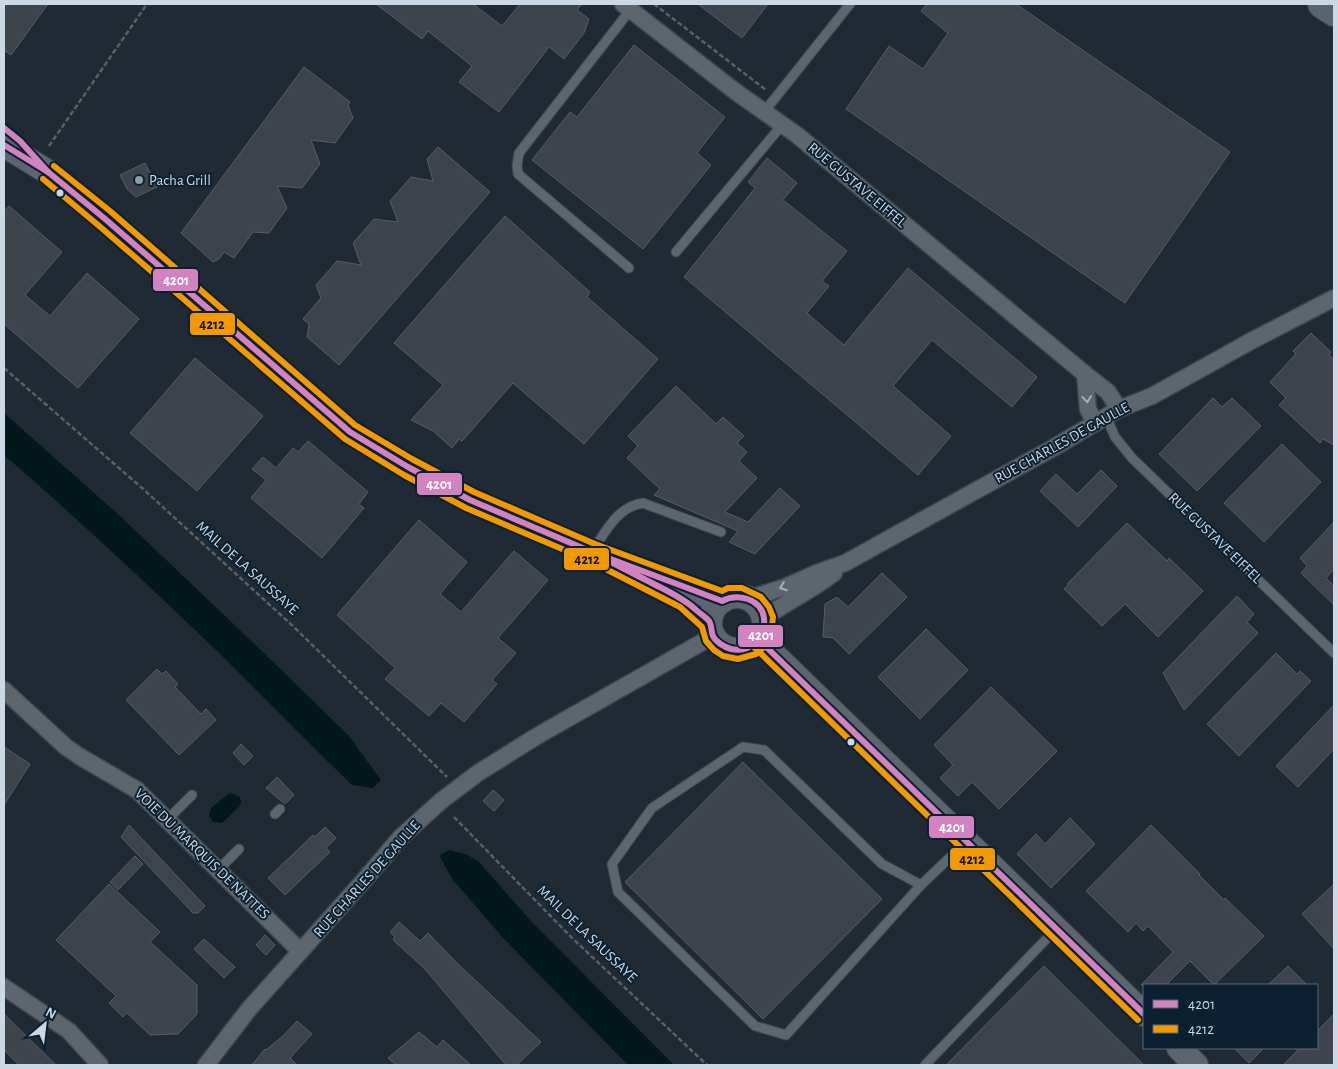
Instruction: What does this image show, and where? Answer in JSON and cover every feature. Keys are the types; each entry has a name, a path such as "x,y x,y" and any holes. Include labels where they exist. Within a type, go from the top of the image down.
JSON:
{"highway":[{"path":"1322,4 1334,12"}],"street":[{"name":"RUE GUSTAVE EIFFEL","path":"627,7 736,92 804,141 1108,392 1107,416 1088,409 1085,374"},
{"path":"9,144 48,172 104,218 350,432 408,467 470,500 592,552 722,601"},
{"name":"RUE CHARLES DE GAULLE","path":"748,599 785,587 845,563 1107,416 1152,396 1334,298"},
{"path":"592,552 685,600 712,629 719,644 727,648 737,650 752,646 761,629 761,611 756,604 748,599 739,596 730,597 715,607 712,629"},
{"name":"RUE CHARLES DE GAULLE","path":"761,629 845,563"},
{"name":"RUE CHARLES DE GAULLE","path":"206,1065 249,1009 401,837 441,801 478,773 712,629"},
{"path":"761,629 967,841 1143,1013"},
{"name":"VOIE DU MARQUIS DE NATTES","path":"4,690 66,747 137,790 300,951"},
{"path":"4,987 69,1031 100,1065"},
{"path":"1180,1049 1196,1065"}],"lane":[{"path":"764,112 850,4"},
{"path":"627,7 519,152 517,165 518,174 629,268"},
{"path":"676,252 782,125"},
{"name":"RUE GUSTAVE EIFFEL","path":"1107,416 1115,437 1132,458 1334,653"},
{"path":"592,552 615,517 633,504 638,503 643,503 721,532"},
{"path":"921,885 882,864 764,750 743,747 652,808 612,864 618,892 755,1026 786,1035 921,885 967,841"},
{"path":"168,820 192,795"},
{"path":"219,869 239,849"},
{"path":"925,1065 1057,928"}],"path":[{"path":"49,146 147,4"},
{"name":"MAIL DE LA SAUSSAYE","path":"4,368 142,488 296,628 451,782"},
{"name":"MAIL DE LA SAUSSAYE","path":"454,817 572,938 707,1065"}],"shaded area":[{"path":"4,413 119,515 267,656 349,736 381,780 373,788 352,785 217,651 85,527 4,455"},
{"path":"231,793 240,797 240,806 222,823 213,822 209,816 211,808"},
{"path":"450,850 468,855 479,862 530,920 674,1065 628,1065 504,939 453,880 440,857 441,854"}],"building":[{"path":"4,4 48,4 11,55 4,50"},
{"path":"376,4 473,4 502,26 520,4 582,4 577,10 589,19 584,33 564,59 549,47 499,112 459,82 472,66 428,31 422,39"},
{"path":"698,4 768,4 742,38"},
{"path":"927,4 1016,4 1230,152 1125,303 846,109 889,46 923,69 948,33 921,11"},
{"path":"634,45 725,117 697,153 711,165 643,249 532,160 570,112 577,117"},
{"path":"304,67 350,102 348,105 353,118 335,143 311,140 320,164 302,188 277,186 287,208 269,233 253,232 234,258 224,252 219,259 213,262 181,233"},
{"path":"438,147 490,192 339,365 307,337 309,324 303,319 321,298 316,285 337,261 361,265 353,243 374,219 398,222 390,201 411,177 433,181 427,159"},
{"path":"767,158 797,183 783,200 847,251 822,281 829,286 807,313 844,345 908,268 1037,377 1012,407 932,340 893,386 951,436 918,475 684,277 755,188 748,182"},
{"path":"145,163 157,187 136,197 127,189 120,175"},
{"path":"9,206 62,252 25,295 50,316 87,273 139,319 78,388 4,324 4,212"},
{"path":"505,216 590,292 587,297 658,359 584,444 513,383 462,441 459,439 452,448 433,431 411,420 443,385 394,343"},
{"path":"1311,333 1331,352 1329,355 1334,360 1334,445 1323,439 1320,443 1279,405 1286,398 1270,382 1296,354 1293,351"},
{"path":"195,358 263,416 197,491 130,433"},
{"path":"676,386 716,424 723,417 744,436 737,443 747,452 739,461 757,478 725,512 748,522 780,488 800,506 755,554 729,542 738,531 654,495 660,489 627,458 638,446 628,436"},
{"path":"1213,398 1222,407 1232,398 1261,426 1197,491 1159,454"},
{"path":"308,441 368,492 359,504 364,508 322,558 251,498 266,480 252,469 263,457 276,468 293,448 298,452"},
{"path":"1282,444 1321,482 1264,542 1224,503"},
{"path":"1101,470 1117,486 1078,527 1040,491 1056,474 1077,494"},
{"path":"419,520 467,562 440,594 461,612 514,551 548,580 498,638 516,653 492,680 497,684 464,722 441,703 429,716 385,679 395,668 337,615"},
{"path":"1334,522 1334,569 1326,578 1334,586 1334,605 1301,573 1307,566 1300,558"},
{"path":"1127,523 1167,561 1169,558 1203,591 1158,637 1125,604 1102,626 1064,589"},
{"path":"882,573 907,597 849,654 833,638 823,637 825,604 837,597 848,607"},
{"path":"1237,596 1254,614 1247,622 1258,633 1184,710 1163,673"},
{"path":"926,629 968,670 920,719 878,677"},
{"path":"1276,653 1297,674 1300,671 1311,681 1239,756 1207,724"},
{"path":"157,669 162,674 166,671 178,684 175,687 201,714 206,709 216,720 179,755 126,700"},
{"path":"991,687 1057,751 999,809 972,782 958,796 940,778 953,765 934,745"},
{"path":"1334,705 1334,749 1298,787 1276,766"},
{"path":"241,744 253,756 244,765 233,753"},
{"path":"4,747 30,764 4,805"},
{"path":"743,762 882,899 763,1019 625,882"},
{"path":"277,777 294,795 285,804 266,788"},
{"path":"493,790 504,800 494,811 483,801"},
{"path":"1070,818 1095,844 1051,888 1017,854 1036,834 1045,844"},
{"path":"129,825 205,906 198,913 193,913 121,837"},
{"path":"1151,825 1224,900 1225,898 1264,936 1215,984 1190,961 1167,984 1141,985 1173,952 1148,926 1143,931 1136,923 1128,932 1086,891"},
{"path":"325,827 336,838 326,848 330,852 285,895 268,878 313,835 315,837"},
{"path":"135,856 143,864 118,890 110,882"},
{"path":"109,884 160,932 150,942 197,985 197,1014 178,1034 150,1035 127,1013 123,1017 109,1003 116,996 56,940"},
{"path":"1334,884 1334,949 1302,914"},
{"path":"399,922 420,941 428,933 541,1042 517,1065 506,1065 424,968 393,940 395,937 390,932"},
{"path":"265,935 275,945 266,955 256,945"},
{"path":"204,939 235,967 224,978 194,949"},
{"path":"1044,966 1144,1065 946,1065"},
{"path":"1288,966 1306,984 1269,984"},
{"path":"4,1014 56,1065 19,1065 4,1050"},
{"path":"1334,1014 1334,1065 1283,1065 1299,1049 1318,1049 1318,1030"},
{"path":"297,1021 312,1034 290,1058 297,1065 252,1065 265,1049 283,1036"},
{"path":"419,1032 437,1047 443,1040 471,1065 396,1065 388,1058"},
{"path":"1235,1049 1263,1049 1249,1063"}],"transit line":[{"name":"4201","path":"4,128 20,141 48,172"},
{"name":"4201","path":"4,145 48,172"},
{"name":"4212","path":"43,179 345,439 404,475 466,508 588,560 680,607 702,627 706,641 723,656 738,659 756,654 766,645 771,635 773,617 769,607 761,597 742,588 728,588 722,591 595,544 474,492 412,459 355,425 110,211 54,166"},
{"name":"4201","path":"48,172 104,218 350,432 408,467 470,500 592,552"},
{"name":"4201","path":"592,552 722,601 734,597 748,599 762,611 764,618 762,632 755,642 744,649 738,650 726,647 714,638 711,624 708,620 685,601 592,552"},
{"name":"4201","path":"759,640 1143,1013"},
{"name":"4212","path":"753,646 1138,1020"}],"place":[{"name":"Pacha Grill","path":"139,180"}]}
